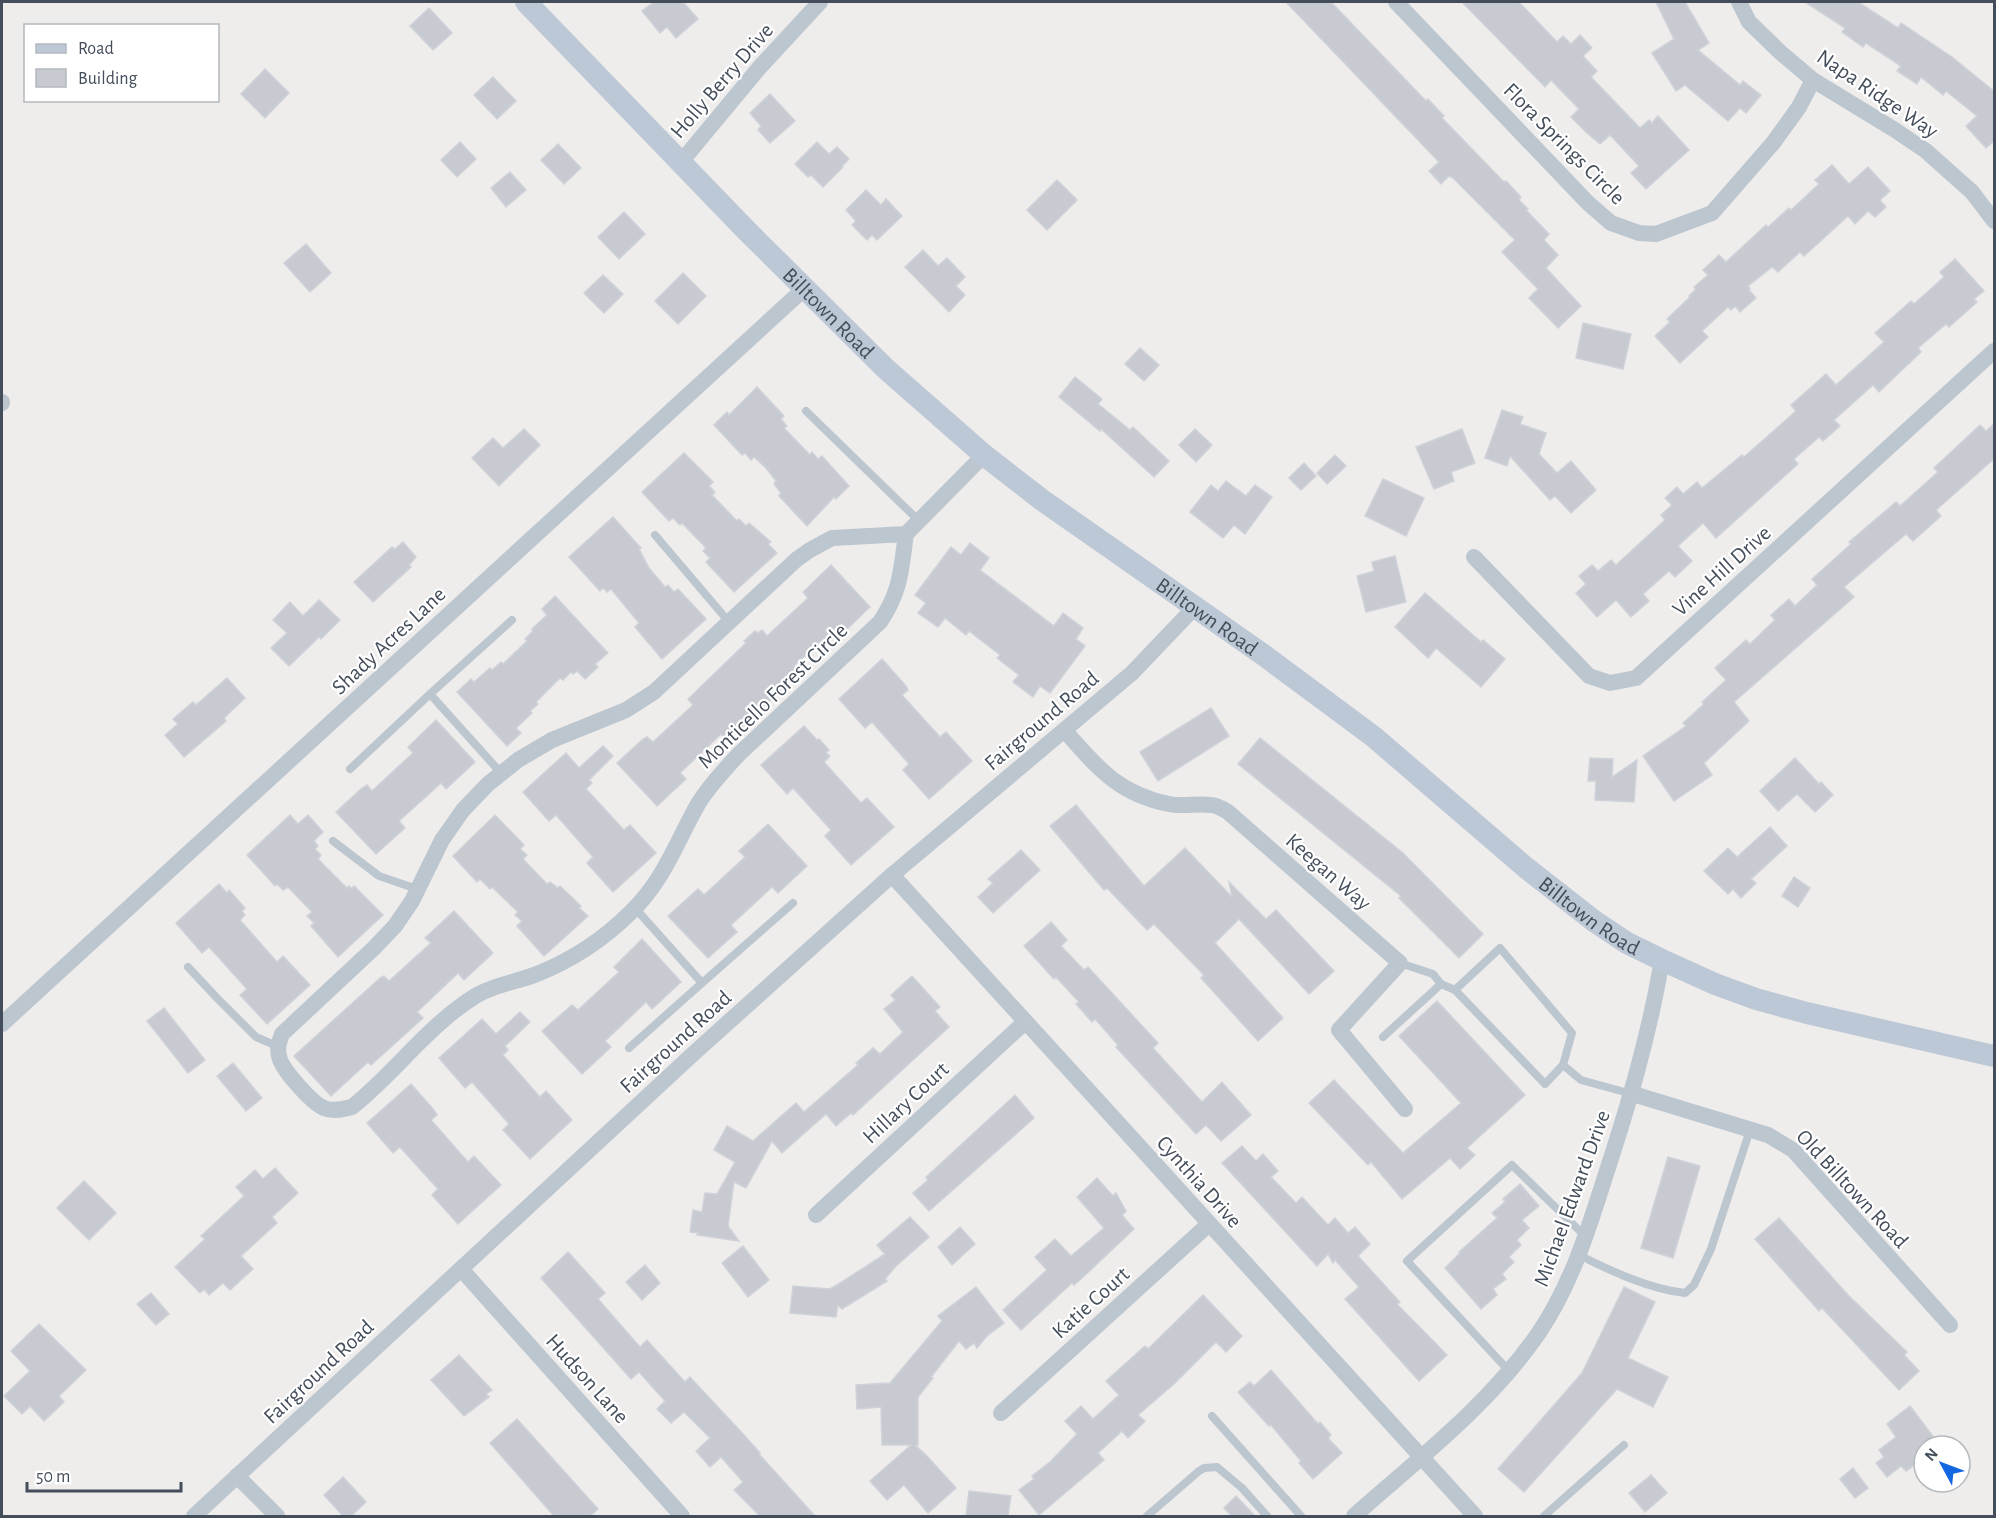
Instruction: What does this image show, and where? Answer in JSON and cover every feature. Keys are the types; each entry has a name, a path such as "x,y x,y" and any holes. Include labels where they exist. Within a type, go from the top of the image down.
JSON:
{"main road":[{"name":"Billtown Road","path":"526,2 886,369 984,455 1042,500 1374,736 1525,867 1594,921 1627,943 1662,960 1715,984 1756,999 1995,1056"}],"street":[{"name":"Holly Berry Drive","path":"681,162 759,68 820,2"},
{"name":"Flora Springs Circle","path":"1396,2 1588,203 1611,223 1639,233 1656,234 1712,213 1773,143 1799,107 1813,80"},
{"name":"Napa Ridge Way","path":"1738,2 1749,22 1780,52 1813,80 1895,130 1926,152 1972,192 1995,221"},
{"name":"Shady Acres Lane","path":"2,1024 805,288"},
{"name":"Vine Hill Drive","path":"1473,557 1589,676 1610,683 1636,678 1995,351"},
{"path":"278,1046 282,1034 395,926 412,901 442,840 463,810 501,773 552,740 626,710 654,692 796,559 810,550 832,538 906,534 984,455"},
{"name":"Monticello Forest Circle","path":"278,1046 279,1058 285,1069 316,1103 326,1109 339,1110 352,1107 458,1008 504,983 535,975 570,959 606,935 635,908 661,875 674,855 699,804 718,776 738,754 880,622 892,605 899,586 906,534"},
{"name":"Fairground Road","path":"194,1516 693,1054 892,875 1132,673 1194,608"},
{"name":"Keegan Way","path":"1065,731 1098,769 1119,785 1141,796 1170,804 1212,805 1228,812 1400,963"},
{"name":"Cynthia Drive","path":"892,875 1209,1224 1295,1315 1475,1516"},
{"name":"Michael Edward Drive","path":"1354,1516 1452,1429 1509,1371 1538,1334 1557,1303 1586,1237 1633,1094 1656,997 1662,960"},
{"path":"1400,963 1339,1030 1405,1109"},
{"name":"Hillary Court","path":"816,1215 1025,1022"},
{"name":"Old Billtown Road","path":"1633,1094 1768,1136 1793,1150 1950,1325"},
{"name":"Katie Court","path":"1001,1413 1209,1224"},
{"name":"Hudson Lane","path":"461,1269 682,1516"},
{"path":"237,1476 277,1516"}],"lane":[{"path":"806,411 919,521"},
{"path":"655,535 729,622"},
{"path":"350,769 512,620"},
{"path":"430,693 501,773"},
{"path":"333,841 379,876 417,889"},
{"path":"628,1048 793,903"},
{"path":"635,908 702,983"},
{"path":"1400,963 1433,974 1441,984 1455,990 1545,1084 1563,1065 1572,1033 1500,948 1455,990"},
{"path":"188,967 256,1037 278,1046"},
{"path":"1383,1037 1441,984"},
{"path":"1563,1065 1581,1080 1633,1094"},
{"path":"1579,1255 1647,1283 1685,1293 1694,1285 1711,1249 1750,1130"},
{"path":"1509,1371 1407,1261 1512,1166 1586,1237"},
{"path":"1212,1416 1301,1516"},
{"path":"1544,1516 1624,1445"},
{"path":"1147,1516 1199,1471 1204,1468 1217,1467 1234,1481 1267,1516"}],"building":[{"path":"654,2 683,2 698,19 676,38 667,27 660,33 642,11"},
{"path":"1286,2 1331,2 1521,197 1519,200 1528,209 1526,210 1549,234 1544,240 1558,255 1546,268 1581,306 1558,328 1529,298 1538,289 1502,252 1515,240 1453,178 1449,176 1441,184 1429,171 1439,162"},
{"path":"1462,2 1519,2 1557,42 1563,36 1571,44 1580,35 1592,48 1583,56 1597,71 1591,77 1640,128 1649,120 1652,123 1658,116 1689,150 1646,189 1631,173 1639,166 1610,135 1600,144 1586,132 1571,117 1579,109 1551,80 1545,87"},
{"path":"1656,2 1685,2 1709,43 1698,50 1740,85 1743,81 1761,95 1746,113 1740,108 1728,121 1685,85 1676,91 1652,53 1674,39"},
{"path":"1805,2 1858,2 1898,28 1901,23 1952,57 1995,92 1995,140 1986,148 1966,126 1977,116 1946,91 1943,95 1921,77 1917,84 1897,71 1901,66 1866,43 1863,47 1842,32 1845,28"},
{"path":"429,8 452,33 433,50 410,26"},
{"path":"265,69 289,93 265,118 241,94"},
{"path":"493,77 516,101 497,119 474,95"},
{"path":"770,94 795,121 770,143 758,130 761,126 750,113"},
{"path":"460,142 476,159 457,177 441,160"},
{"path":"817,142 829,154 837,147 849,159 823,187 795,164"},
{"path":"558,144 581,168 564,184 541,160"},
{"path":"1832,165 1849,184 1868,167 1890,191 1880,200 1886,207 1875,217 1868,211 1855,224 1848,216 1804,256 1800,252 1778,272 1772,267 1748,286 1756,298 1740,312 1735,306 1731,310 1728,307 1702,331 1708,337 1680,363 1655,336 1670,322 1667,319 1690,297 1696,289 1694,287 1708,275 1703,270 1719,255 1726,262 1766,225 1768,227 1789,208 1791,210 1819,184 1815,180"},
{"path":"510,172 526,190 506,207 491,188"},
{"path":"1057,180 1077,200 1047,230 1027,210"},
{"path":"866,190 881,205 886,199 902,216 877,240 872,235 867,240 852,225 856,221 846,210"},
{"path":"624,212 645,234 619,259 598,237"},
{"path":"306,244 331,273 310,292 284,263"},
{"path":"923,250 938,266 947,258 965,277 956,286 965,295 949,312 905,267"},
{"path":"1955,259 1984,291 1974,299 1977,302 1949,327 1946,324 1918,348 1921,352 1879,392 1873,385 1834,420 1840,426 1823,441 1819,437 1794,459 1798,464 1716,538 1703,523 1678,546 1692,561 1675,577 1669,571 1643,594 1649,601 1631,617 1616,600 1597,617 1576,593 1586,584 1579,576 1592,565 1598,571 1611,560 1616,565 1665,520 1661,515 1672,505 1665,498 1677,487 1683,494 1697,482 1702,488 1742,455 1744,457 1796,411 1791,405 1826,374 1836,385 1884,342 1875,333 1911,301 1914,304 1944,277 1940,272"},
{"path":"683,273 706,296 678,324 655,301"},
{"path":"603,275 623,294 604,313 584,293"},
{"path":"1583,323 1631,334 1623,369 1576,358"},
{"path":"1140,348 1159,365 1144,381 1125,364"},
{"path":"1075,377 1102,399 1098,404 1130,430 1133,427 1169,461 1154,477 1101,429 1100,431 1059,397"},
{"path":"757,387 784,416 781,419 787,426 784,428 810,455 812,452 818,459 822,456 849,486 836,499 834,497 807,526 779,496 781,493 774,484 776,481 766,468 754,457 751,460 745,453 742,455 714,425 727,412 729,415"},
{"path":"1502,410 1523,417 1520,424 1546,433 1539,454 1557,473 1571,461 1596,490 1571,513 1555,496 1550,500 1510,456 1507,466 1485,458"},
{"path":"1995,423 1995,458 1936,510 1941,516 1913,541 1906,534 1844,587 1854,597 1734,702 1749,721 1704,763 1712,775 1674,801 1643,756 1686,726 1683,723 1726,680 1715,668 1746,640 1750,644 1775,620 1771,615 1789,599 1795,606 1817,585 1812,579 1851,544 1849,542 1896,502 1900,506 1938,472 1934,468 1980,425 1986,431"},
{"path":"524,429 540,445 499,486 472,458 493,438 503,448"},
{"path":"1195,429 1212,445 1196,462 1179,445"},
{"path":"1462,429 1475,463 1451,472 1454,481 1434,489 1416,447"},
{"path":"684,453 713,482 709,486 715,492 712,495 737,521 739,519 746,526 749,523 771,542 768,544 777,553 734,592 706,562 710,558 703,551 706,548 682,523 680,525 673,518 669,521 642,492"},
{"path":"1335,455 1346,466 1327,484 1317,473"},
{"path":"1304,463 1316,476 1301,490 1289,478"},
{"path":"1383,479 1424,498 1406,536 1365,516"},
{"path":"1226,481 1246,496 1255,485 1272,497 1245,534 1234,525 1223,538 1190,512 1211,485 1218,491"},
{"path":"613,517 641,548 639,549 649,568 665,587 668,585 674,592 678,589 706,619 662,659 635,627 639,623 611,589 607,592 603,588 600,591 569,557"},
{"path":"403,542 416,557 409,565 411,567 373,602 354,582 392,547 395,549"},
{"path":"970,543 989,558 980,570 1054,626 1063,613 1083,628 1076,639 1085,646 1050,693 1040,686 1033,697 1013,682 1019,675 997,658 1000,655 969,631 966,635 945,618 938,627 918,613 926,603 915,595 951,547 961,555"},
{"path":"1395,556 1406,602 1366,612 1357,576 1374,571 1372,562"},
{"path":"831,565 870,607 842,634 836,628 794,666 800,673 727,741 721,734 680,773 686,779 657,806 617,763 643,739 647,737 653,742 693,705 688,699 746,643 744,641 755,631 758,633 762,630 767,636 808,598 803,592"},
{"path":"1425,593 1481,642 1483,640 1505,659 1481,687 1436,648 1428,658 1395,627"},
{"path":"555,596 608,653 595,664 598,667 585,679 577,671 573,674 571,672 563,680 560,678 536,702 538,704 530,711 532,713 516,728 521,733 507,746 457,692 471,679 474,682 490,668 492,670 501,662 503,664 527,641 525,639 533,631 532,629 547,615 542,609"},
{"path":"319,600 340,620 289,666 271,648 287,633 273,620 290,602 303,616"},
{"path":"882,659 906,686 908,690 902,695 940,737 946,732 972,761 929,799 903,770 909,764 872,722 865,728 839,699"},
{"path":"227,678 245,698 224,718 226,721 184,757 165,735 178,724 173,719 193,702 196,705"},
{"path":"1211,708 1229,736 1158,781 1140,752"},
{"path":"436,720 475,762 446,789 441,783 399,821 405,828 376,854 336,812 367,785 372,791 413,753 408,747"},
{"path":"804,726 829,750 826,753 830,756 824,762 861,803 867,798 894,827 851,865 825,836 831,830 793,788 787,794 761,765"},
{"path":"1260,738 1403,853 1483,934 1459,958 1399,898 1401,896 1238,764"},
{"path":"603,746 613,756 589,780 592,783 586,789 624,830 630,825 656,853 613,892 587,863 593,857 556,815 549,821 523,792 566,753 579,768"},
{"path":"1590,758 1613,759 1612,777 1637,760 1634,802 1595,800 1596,781 1588,781"},
{"path":"1795,758 1819,784 1821,782 1833,795 1815,812 1797,794 1778,811 1760,791"},
{"path":"1076,805 1144,886 1185,848 1232,897 1229,882 1266,919 1276,910 1334,971 1309,994 1239,919 1215,943 1283,1018 1258,1041 1201,978 1204,975 1154,924 1147,930 1107,888 1104,890 1050,826"},
{"path":"290,815 298,824 308,815 323,832 314,841 318,846 315,849 321,855 318,859 347,888 349,886 352,889 354,886 383,915 338,957 311,926 314,923 307,916 312,912 288,887 283,890 277,884 275,886 247,855"},
{"path":"495,815 524,845 520,849 527,855 523,859 547,884 550,882 558,888 560,886 588,916 544,956 517,926 522,921 515,915 518,912 492,887 490,889 480,879 477,882 453,856"},
{"path":"768,824 807,866 778,893 772,887 731,925 737,932 708,958 668,916 698,889 704,895 745,857 739,851"},
{"path":"1770,827 1787,846 1751,879 1756,883 1741,898 1733,889 1728,894 1704,871 1728,848 1737,857"},
{"path":"1021,850 1040,870 993,913 978,897 993,883 988,879"},
{"path":"1794,877 1810,888 1798,907 1782,896"},
{"path":"219,884 227,893 229,890 245,908 242,911 245,915 240,920 277,962 283,956 310,985 267,1024 240,995 247,989 209,947 202,953 176,923"},
{"path":"454,911 493,953 464,980 458,973 417,1012 423,1018 371,1065 368,1062 331,1096 294,1056 380,978 384,976 389,981 431,943 425,938"},
{"path":"1051,922 1067,940 1061,946 1084,970 1088,967 1158,1043 1153,1048 1202,1102 1222,1082 1251,1115 1221,1141 1206,1125 1196,1134 1116,1047 1118,1045 1095,1019 1092,1022 1076,1004 1079,1002 1024,946"},
{"path":"642,939 681,982 652,1009 646,1002 605,1041 611,1047 582,1074 542,1031 572,1005 578,1010 619,972 614,967"},
{"path":"912,976 940,1007 935,1011 949,1027 853,1115 851,1113 836,1126 826,1114 782,1153 772,1141 746,1188 734,1182 728,1226 739,1241 690,1232 693,1210 702,1212 705,1193 717,1194 735,1162 714,1150 727,1126 753,1141 796,1103 804,1112 858,1065 856,1063 873,1048 880,1054 903,1032 884,1009 895,1000 891,995"},
{"path":"1437,1001 1525,1095 1467,1148 1475,1155 1460,1169 1450,1158 1402,1199 1371,1162 1368,1165 1309,1103 1334,1080 1403,1153 1461,1103 1399,1036"},
{"path":"164,1008 205,1060 188,1073 147,1021"},
{"path":"520,1012 530,1022 505,1046 508,1050 503,1055 540,1097 546,1091 572,1120 530,1159 503,1130 509,1124 472,1082 465,1088 439,1058 482,1019 496,1034"},
{"path":"233,1063 262,1098 246,1111 217,1076"},
{"path":"411,1084 437,1115 431,1120 468,1162 474,1156 501,1185 458,1224 432,1195 438,1189 400,1147 393,1153 367,1123"},
{"path":"1015,1095 1034,1118 929,1211 913,1193 928,1180 926,1177"},
{"path":"1242,1146 1256,1161 1263,1154 1278,1171 1271,1177 1296,1203 1302,1197 1328,1225 1335,1218 1348,1233 1355,1227 1370,1244 1358,1256 1400,1302 1397,1304 1447,1355 1419,1381 1345,1299 1359,1287 1335,1260 1333,1263 1328,1254 1317,1266 1222,1163"},
{"path":"1668,1157 1700,1166 1673,1258 1641,1248"},
{"path":"275,1168 298,1193 272,1217 277,1223 241,1256 253,1269 230,1290 223,1283 209,1295 204,1289 200,1293 175,1267 205,1239 201,1236 244,1196 236,1187 255,1170 263,1179"},
{"path":"1097,1178 1113,1196 1116,1193 1126,1211 1122,1215 1134,1229 1081,1279 1074,1285 1072,1283 1021,1330 1003,1310 1047,1270 1035,1257 1055,1239 1071,1256 1104,1228 1077,1197"},
{"path":"84,1181 116,1213 89,1240 57,1208"},
{"path":"1520,1184 1539,1206 1522,1220 1529,1228 1517,1240 1521,1245 1509,1257 1514,1262 1502,1274 1506,1279 1493,1289 1497,1295 1481,1309 1445,1268 1459,1252 1497,1218 1492,1213 1505,1202 1503,1199"},
{"path":"910,1217 929,1237 896,1266 885,1279 887,1281 842,1309 838,1305 836,1317 790,1313 793,1286 830,1289 837,1285 885,1254 877,1245"},
{"path":"1779,1218 1848,1295 1907,1352 1904,1355 1919,1371 1899,1390 1822,1308 1819,1311 1755,1239"},
{"path":"960,1227 975,1244 952,1265 938,1247"},
{"path":"743,1246 769,1280 748,1297 722,1263"},
{"path":"568,1252 605,1293 598,1299 640,1347 647,1340 685,1382 690,1377 815,1516 760,1516 734,1490 743,1482 721,1457 710,1467 696,1451 710,1438 684,1412 671,1423 657,1409 665,1401 639,1372 631,1379 541,1278"},
{"path":"645,1265 660,1283 642,1300 626,1282"},
{"path":"976,1287 1004,1323 987,1336 977,1348 974,1343 966,1349 959,1341 918,1397 918,1445 915,1445 956,1488 928,1513 904,1485 887,1500 870,1481 911,1445 882,1445 881,1407 857,1409 856,1385 890,1383 942,1321 938,1316"},
{"path":"1624,1287 1655,1302 1628,1358 1668,1377 1653,1407 1617,1389 1524,1492 1498,1469 1582,1373"},
{"path":"151,1293 169,1314 156,1325 137,1304"},
{"path":"1203,1295 1242,1336 1226,1352 1216,1342 1175,1383 1138,1415 1145,1421 1128,1438 1122,1431 1098,1453 1104,1460 1039,1515 1019,1490 1034,1479 1032,1476 1050,1462 1077,1434 1065,1421 1081,1406 1093,1419 1119,1395 1106,1381 1145,1346 1148,1349"},
{"path":"39,1324 86,1370 59,1396 64,1402 44,1421 30,1406 22,1414 4,1396 30,1371 11,1351"},
{"path":"459,1355 492,1390 486,1394 489,1397 464,1416 431,1380"},
{"path":"1271,1370 1318,1424 1320,1422 1331,1435 1328,1438 1342,1453 1313,1479 1271,1425 1269,1426 1238,1392 1250,1382 1254,1386"},
{"path":"1910,1406 1931,1434 1912,1434 1912,1467 1906,1471 1901,1466 1887,1477 1876,1463 1884,1457 1879,1450 1896,1437 1887,1424"},
{"path":"517,1419 598,1509 590,1516 554,1516 490,1443"},
{"path":"1853,1468 1868,1488 1855,1498 1840,1479"},
{"path":"1651,1475 1667,1493 1645,1512 1629,1493"},
{"path":"343,1477 366,1502 351,1516 343,1516 324,1495"},
{"path":"969,1491 1011,1496 1008,1516 966,1516"},
{"path":"1236,1496 1255,1516 1232,1516 1224,1508"}]}
